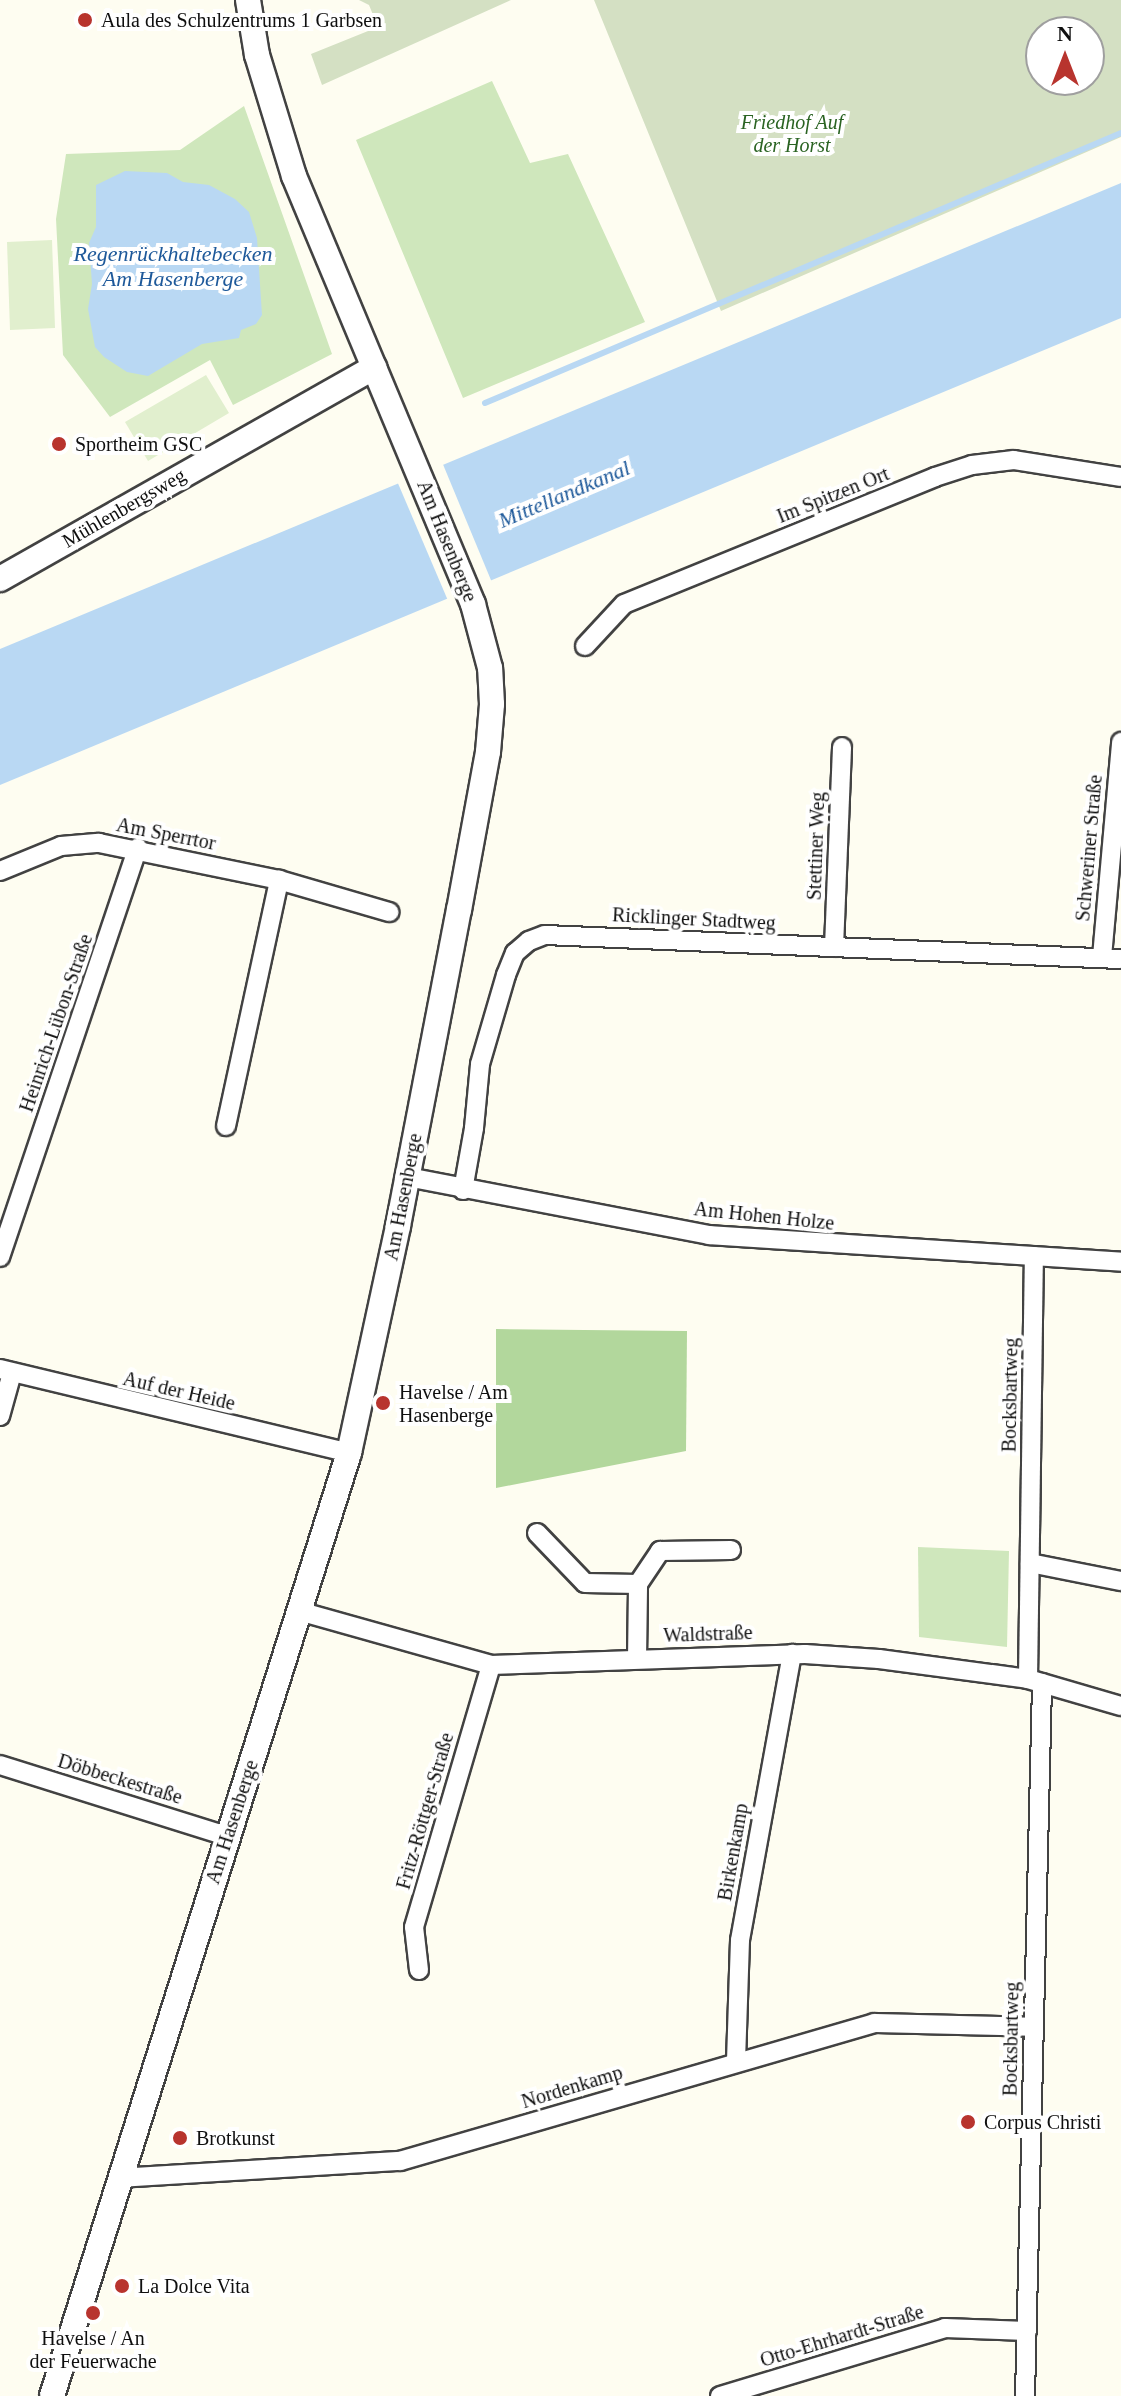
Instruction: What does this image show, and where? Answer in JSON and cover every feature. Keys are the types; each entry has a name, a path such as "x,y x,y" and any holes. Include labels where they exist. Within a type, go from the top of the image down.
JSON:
{"street":[{"name":"Am Hasenberge","path":"52,2396 349,1453 408,1177 488,752 492,704 490,668 473,604 294,176 257,55 248,0"},
{"name":"Mühlenbergsweg","path":"0,579 374,367"},
{"name":"Im Spitzen Ort","path":"585,646 624,604 960,469 1014,460 1121,477"},
{"name":"Schweriner Straße","path":"1102,957 1121,742"},
{"name":"Stettiner Weg","path":"834,947 842,747"},
{"name":"Am Sperrtor","path":"0,871 61,846 99,843 138,848 279,880 389,912"},
{"name":"Heinrich-Lübon-Straße","path":"0,1257 138,848"},
{"path":"226,1126 279,880"},
{"name":"Ricklinger Stadtweg","path":"463,1190 474,1128 480,1064 506,975 515,953 529,941 545,935 1121,959"},
{"name":"Am Hohen Holze","path":"408,1177 709,1235 763,1241 1121,1262"},
{"name":"Bocksbartweg","path":"1025,2396 1033,2027 1035,1681 1030,1563 1034,1256"},
{"path":"0,1416 6,1371"},
{"name":"Auf der Heide","path":"6,1371 349,1453"},
{"path":"537,1533 585,1583 638,1584"},
{"path":"637,1659 638,1584 660,1551 731,1550"},
{"path":"1030,1563 1121,1581"},
{"name":"Waldstraße","path":"299,1611 491,1665 792,1654 879,1659 1035,1681 1121,1706"},
{"name":"Birkenkamp","path":"736,2061 740,1940 792,1654"},
{"name":"Fritz-Röttger-Straße","path":"419,1970 414,1927 491,1665"},
{"name":"Döbbeckestraße","path":"1,1766 227,1836"},
{"name":"Nordenkamp","path":"119,2178 400,2161 874,2023 1033,2027"},
{"name":"Otto-Ehrhardt-Straße","path":"720,2396 945,2328 1027,2331"}],"green space":[{"path":"359,0 511,0 322,85 311,54 378,27 369,5"},
{"name":"Friedhof Auf der Horst","path":"594,0 1121,0 1121,137 721,311"},
{"path":"492,81 530,163 568,154 645,322 463,398 356,140"},
{"path":"244,106 332,354 233,405 210,360 110,417 63,355 56,219 66,154 180,150"},
{"path":"52,240 55,328 10,330 7,242"},
{"path":"206,375 229,413 148,461 125,422"},
{"path":"496,1329 687,1331 686,1451 496,1488"},
{"path":"918,1547 1009,1551 1007,1647 919,1637"}],"water":[{"name":"Regenrückhaltebecken Am Hasenberge","path":"125,171 167,173 183,182 209,185 235,199 249,212 257,238 262,315 256,324 241,330 239,338 202,344 148,376 127,372 95,347 88,309 92,284 89,243 96,227 96,185"},
{"name":"Mittellandkanal","path":"1121,183 1121,318 0,785 0,649"}],"pier":[{"path":"442,462 493,585 449,603 397,481"}],"waterway":[{"path":"485,403 1121,133"}],"place":[{"name":"Aula des Schulzentrums 1 Garbsen","path":"85,20"},
{"name":"Sportheim GSC","path":"59,444"},
{"name":"Havelse / Am Hasenberge","path":"383,1403"},
{"name":"Corpus Christi","path":"968,2122"},
{"name":"Brotkunst","path":"180,2138"},
{"name":"La Dolce Vita","path":"122,2286"},
{"name":"Havelse / An der Feuerwache","path":"93,2313"}]}
